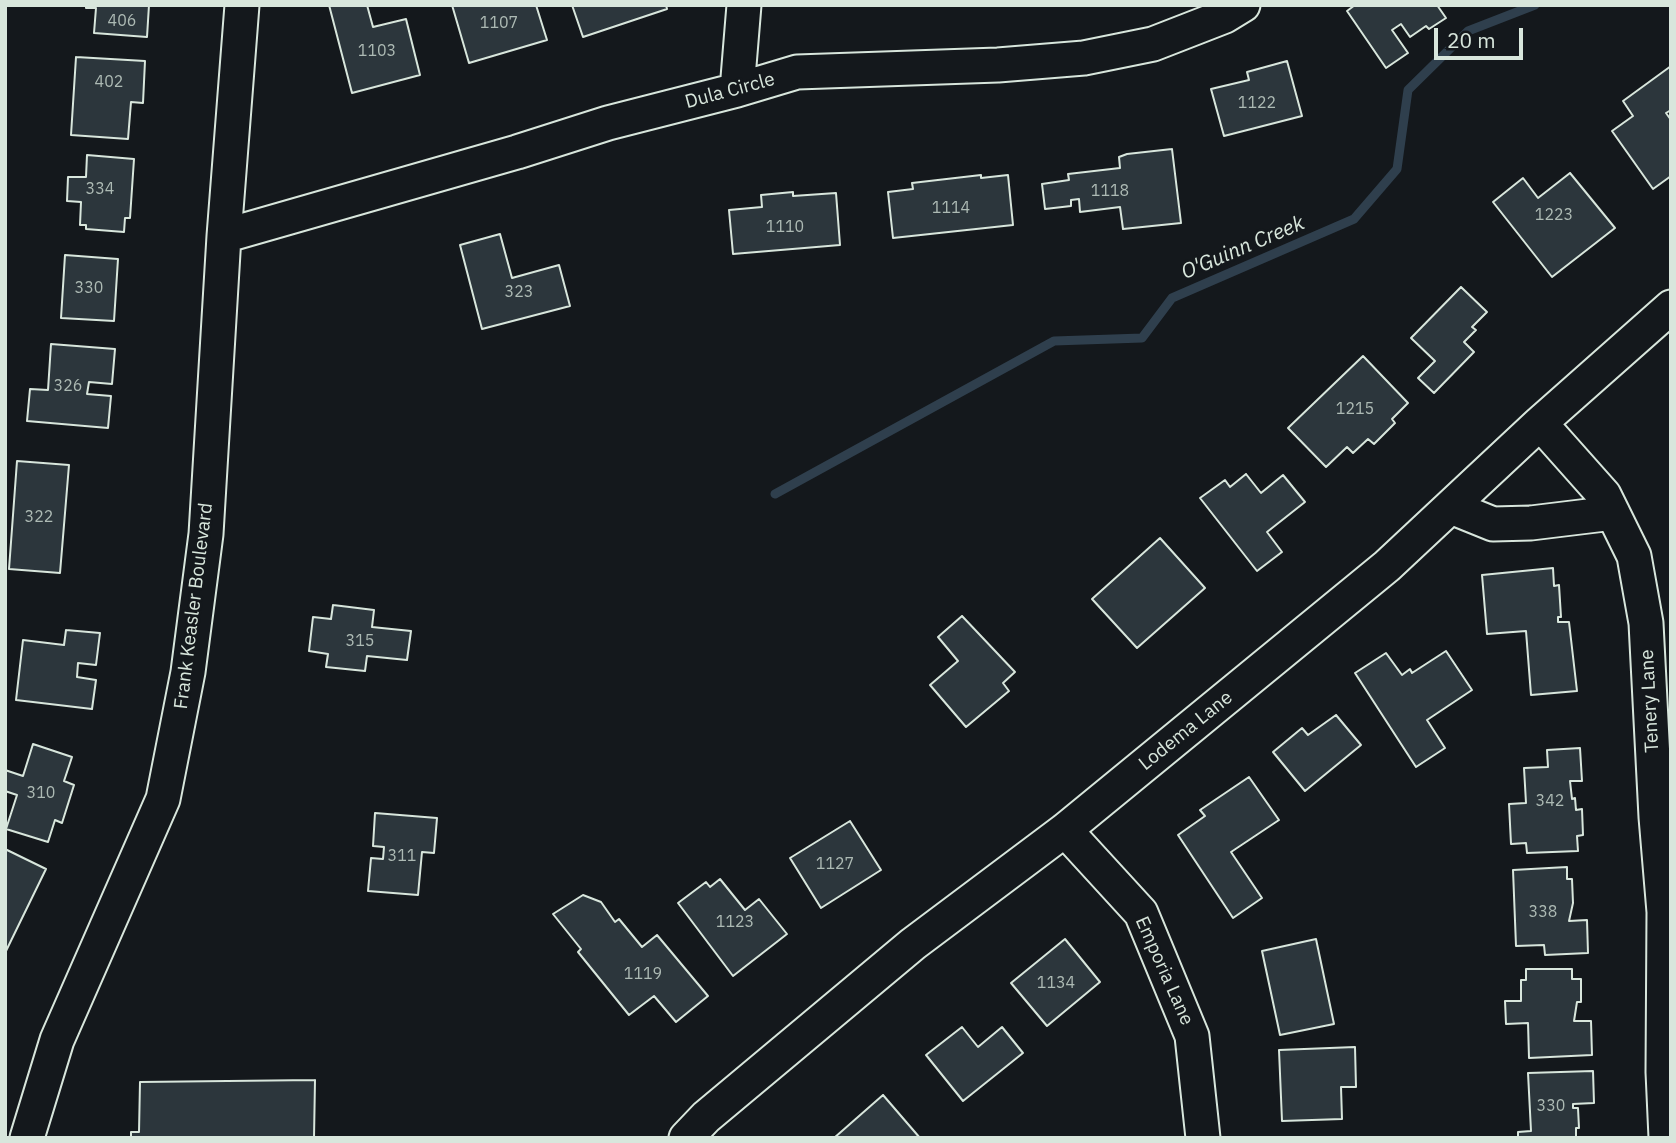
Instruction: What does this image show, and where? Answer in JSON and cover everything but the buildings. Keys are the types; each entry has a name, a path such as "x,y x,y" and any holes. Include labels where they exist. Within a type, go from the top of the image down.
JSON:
{"street":[{"name":"Frank Keasler Boulevard","path":"27,1138 57,1040 163,799 188,672 206,534 224,236 242,5"},
{"path":"737,90 744,5"},
{"name":"Dula Circle","path":"224,236 517,152 608,123 797,72 998,65 1084,58 1153,44 1225,16 1243,5"},
{"name":"Lodema Lane","path":"686,1138 706,1117 912,944 1065,830 1387,566 1539,423 1671,307"},
{"name":"Tenery Lane","path":"1539,423 1604,495 1634,556 1646,624 1664,912 1663,1072 1666,1138"},
{"path":"1451,506 1493,524 1531,523 1613,513"},
{"name":"Emporia Lane","path":"1065,830 1141,913 1192,1036 1203,1138"}],"waterway":[{"name":"O'Guinn Creek","path":"775,494 1054,341 1142,338 1172,298 1354,219 1397,169 1408,90 1468,31 1535,5"}]}
